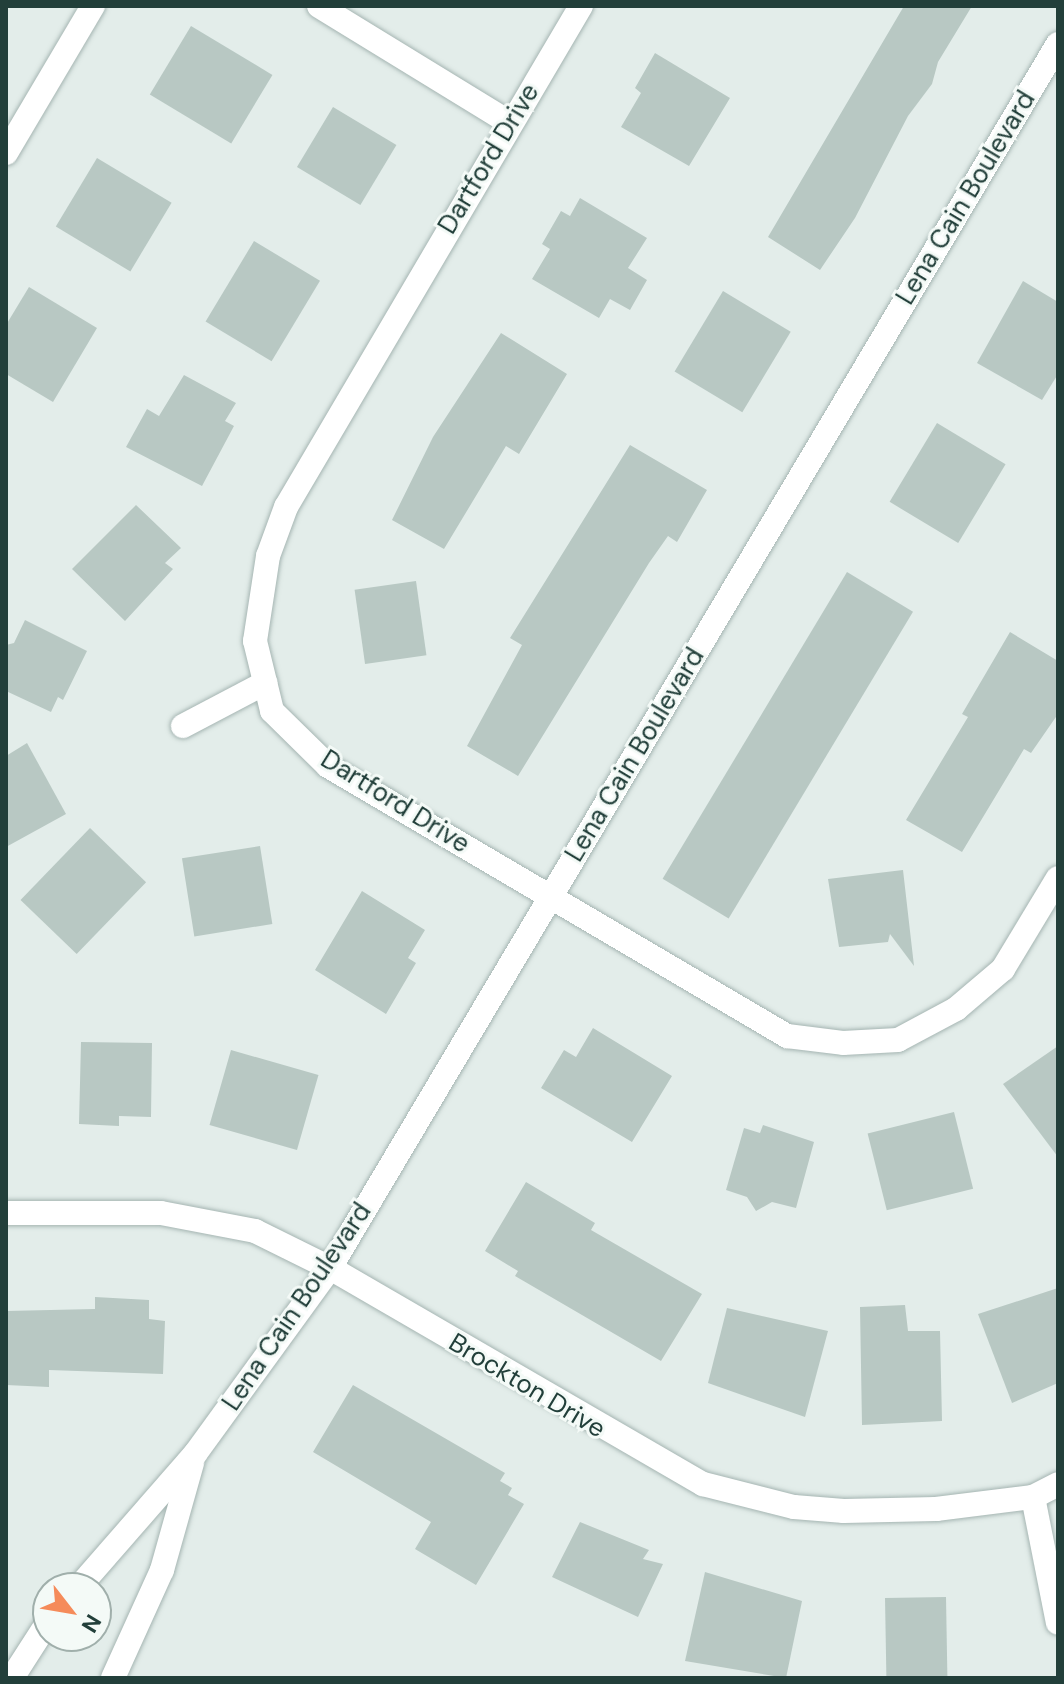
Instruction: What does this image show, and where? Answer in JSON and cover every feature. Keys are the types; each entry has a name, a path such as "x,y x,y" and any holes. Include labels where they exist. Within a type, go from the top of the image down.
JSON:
{"street":[{"path":"6,153 93,6"},
{"path":"319,6 510,123"},
{"name":"Dartford Drive","path":"581,6 286,507 259,601 255,641 272,711 328,766 787,1036 843,1043 898,1040 956,1009 1003,969 1058,878"},
{"name":"Lena Cain Boulevard","path":"92,1572 195,1454 330,1268 1058,44"},
{"path":"183,726 265,683"},
{"name":"Brockton Drive","path":"6,1213 161,1213 208,1219 255,1231 330,1268 703,1484 794,1507 844,1511 936,1509 1033,1497 1058,1484"},
{"name":"Lena Cain Boulevard","path":"113,1678 162,1570 195,1454"},
{"path":"1033,1497 1058,1623"},
{"path":"12,1678 32,1647"}],"building":[{"path":"904,6 972,6 938,62 932,84 908,116 855,218 820,270 768,237"},
{"path":"191,26 272,75 231,144 150,95"},
{"path":"655,53 730,98 689,166 621,127 641,93 635,88"},
{"path":"333,107 396,145 360,205 297,167"},
{"path":"97,158 172,203 130,271 56,227"},
{"path":"580,198 647,238 628,268 647,280 630,310 610,299 599,318 532,279 550,249 542,244 561,211 570,216"},
{"path":"254,241 320,281 272,361 206,322"},
{"path":"1023,281 1058,302 1058,374 1042,400 977,363"},
{"path":"29,287 97,328 53,402 6,374 6,325"},
{"path":"723,291 791,332 742,412 675,372"},
{"path":"501,333 567,374 519,454 506,446 444,549 392,520 433,437"},
{"path":"184,375 236,403 225,421 234,426 202,486 126,447 147,409 159,416"},
{"path":"937,423 1006,464 958,543 890,502"},
{"path":"630,445 707,490 677,542 668,536 649,563 518,776 467,746 522,645 510,638"},
{"path":"136,505 181,548 165,563 173,569 125,621 72,569"},
{"path":"847,572 913,612 729,919 663,879"},
{"path":"416,581 426,655 365,664 355,590"},
{"path":"25,620 87,651 63,700 58,697 51,712 6,691 6,645 14,643"},
{"path":"1010,632 1058,661 1058,714 1031,753 1024,749 962,852 906,820 968,717 962,714"},
{"path":"27,743 66,814 6,847 6,756"},
{"path":"90,828 146,882 77,954 21,900"},
{"path":"260,846 272,924 194,936 182,858"},
{"path":"903,870 914,966 890,934 888,942 839,947 828,879"},
{"path":"362,891 425,930 408,958 416,963 386,1014 315,970"},
{"path":"593,1028 672,1076 632,1142 541,1088 564,1050 576,1057"},
{"path":"81,1042 152,1043 151,1117 119,1116 119,1126 79,1124"},
{"path":"1058,1046 1058,1157 1003,1084"},
{"path":"231,1050 318,1075 297,1150 210,1125"},
{"path":"954,1112 973,1189 887,1210 868,1134"},
{"path":"763,1125 814,1142 796,1208 772,1202 756,1211 747,1197 726,1190 744,1128 760,1133"},
{"path":"526,1182 595,1223 591,1230 702,1294 661,1361 515,1276 518,1271 485,1251"},
{"path":"1058,1288 1058,1383 1012,1403 978,1314"},
{"path":"95,1297 149,1300 149,1319 165,1321 163,1374 49,1370 49,1387 6,1385 6,1311 95,1309"},
{"path":"905,1305 908,1331 940,1331 942,1421 862,1425 860,1307"},
{"path":"727,1308 828,1331 805,1417 708,1383"},
{"path":"353,1385 505,1473 500,1481 512,1488 508,1495 524,1504 476,1585 415,1549 431,1522 313,1452"},
{"path":"580,1522 649,1550 643,1559 663,1564 638,1617 552,1577"},
{"path":"705,1572 802,1601 786,1678 685,1661"},
{"path":"946,1597 947,1678 886,1678 885,1598"}]}
